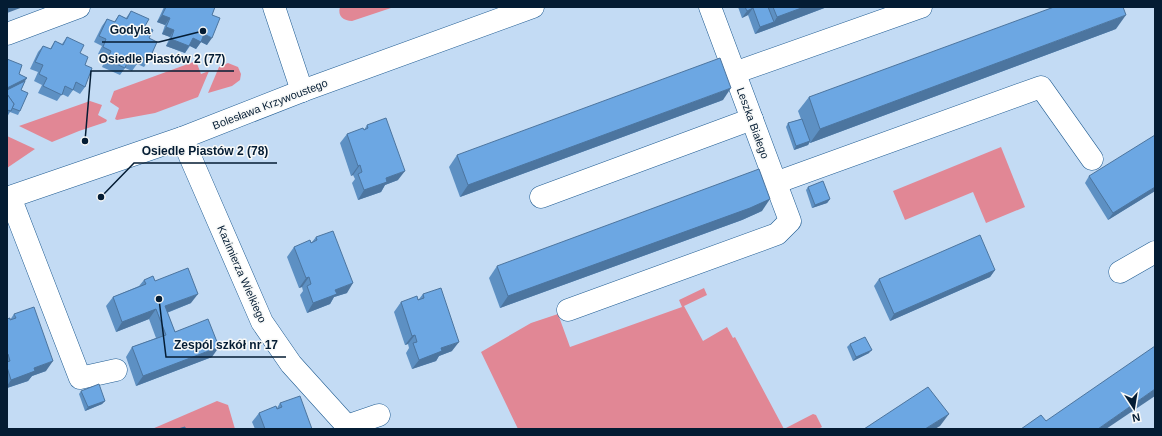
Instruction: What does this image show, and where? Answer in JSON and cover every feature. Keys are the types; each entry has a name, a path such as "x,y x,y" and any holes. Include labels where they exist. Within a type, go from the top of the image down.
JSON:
{"street":[{"path":"7,34 79,7"},
{"path":"274,7 302,91"},
{"name":"Bolesława Krzywoustego","path":"9,197 182,138 302,91 533,7"},
{"name":"Leszka Białego","path":"568,310 777,234 790,221 710,7"},
{"path":"734,73 921,7"},
{"path":"775,183 1041,87 1092,158"},
{"path":"541,197 752,119"},
{"name":"Kazimierza Wielkiego","path":"182,138 262,322 291,364 347,426 379,415"},
{"path":"9,197 80,378 116,370"},
{"path":"1120,272 1155,252"}],"shaded area":[{"path":"340,7 394,7 352,21 346,20 340,15"},
{"path":"196,61 201,74 209,71 198,97 155,113 117,120 115,119 119,108 110,102 114,91"},
{"path":"228,63 238,67 241,74 240,80 232,86 208,93 219,67"},
{"path":"90,101 102,105 98,115 107,120 106,122 52,142 19,126"},
{"path":"7,136 35,149 7,168"},
{"path":"1001,147 1025,207 986,223 973,192 905,220 893,191"},
{"path":"704,288 707,295 684,306 703,341 727,327 733,338 735,337 784,429 518,429 481,352 531,323 558,314 570,347 682,307 679,300"},
{"path":"217,401 228,405 235,429 152,429"},
{"path":"813,414 816,415 822,427 818,429 784,429"}],"building":[{"path":"166,7 215,7 212,15 220,18 212,38 204,34 201,42 193,38 189,46 171,39 174,30 166,27 170,18 162,15"},
{"path":"745,7 768,7 774,22 760,27 753,8 747,11"},
{"path":"773,7 804,7 777,17"},
{"path":"1054,7 1123,7 1126,15 820,129 809,97"},
{"path":"131,11 149,19 145,26 153,30 149,38 157,42 149,60 141,56 137,64 128,60 125,68 107,60 111,51 103,47 106,39 99,36 107,19 115,22 119,15 127,19"},
{"path":"67,37 84,45 80,53 88,57 85,65 92,68 85,87 76,82 73,90 65,86 62,95 43,86 47,78 39,74 43,65 35,62 43,46 51,49 55,41 63,45"},
{"path":"720,58 731,88 468,185 457,155"},
{"path":"7,59 22,65 19,74 27,78 7,88"},
{"path":"25,81 21,90 28,93 20,111 12,108 14,104 7,94 7,90"},
{"path":"7,94 14,104 11,111 7,110"},
{"path":"386,118 405,171 386,178 387,182 364,190 358,174 362,172 360,165 358,166 347,134 363,128 364,130 368,128 367,125"},
{"path":"802,119 810,141 796,146 788,123"},
{"path":"1155,135 1155,187 1113,213 1089,176"},
{"path":"759,169 770,199 750,208 508,296 497,266"},
{"path":"823,181 830,199 815,205 808,187"},
{"path":"333,231 353,283 335,290 337,294 313,303 307,286 311,284 309,277 306,278 294,247 310,240 311,243 317,240 316,237"},
{"path":"980,235 995,270 894,314 879,279"},
{"path":"188,268 198,294 165,306 175,332 208,319 219,347 143,376 132,347 166,335 156,309 122,322 113,297 146,284 144,280 153,276 155,281"},
{"path":"441,288 459,342 441,348 442,351 419,360 413,343 417,342 415,335 412,336 401,302 417,296 418,300 424,298 423,294"},
{"path":"34,307 53,361 34,368 35,371 11,380 7,367 7,362 10,361 8,354 7,355 7,319 10,318 10,320 16,318 14,314"},
{"path":"865,337 872,350 856,357 850,344"},
{"path":"1155,346 1155,389 1098,429 1021,429 1041,415 1046,421"},
{"path":"99,384 105,401 88,407 81,391"},
{"path":"928,387 949,414 925,429 864,429"},
{"path":"300,396 312,429 265,429 259,413 276,406 277,409 282,407 280,403"}],"place":[{"name":"Godyla","path":"203,31"},
{"name":"Osiedle Piastów 2 (77)","path":"85,141"},
{"name":"Osiedle Piastów 2 (78)","path":"101,197"},
{"name":"Zespól szkół nr 17","path":"159,299"}]}
